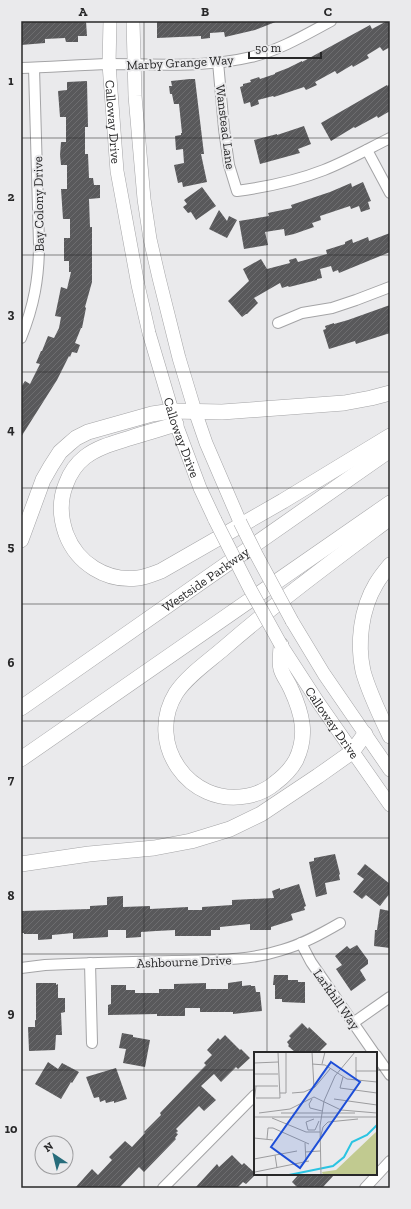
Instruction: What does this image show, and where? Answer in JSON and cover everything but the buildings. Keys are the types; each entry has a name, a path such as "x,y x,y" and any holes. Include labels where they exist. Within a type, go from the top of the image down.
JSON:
{"highway":[{"path":"390,393 344,403 222,412 195,411 95,450 76,466 69,476 61,501 63,527 76,554 86,564 97,571 124,578 148,576 283,501 390,436"},
{"path":"21,540 43,480 60,452 76,438 88,432 152,414 174,418"},
{"name":"Westside Parkway","path":"21,708 390,450"},
{"path":"21,759 390,503"},
{"path":"281,644 281,668 297,701 301,712 303,726 302,737 296,760 280,779 261,792 240,797 216,795 204,790 186,777 177,767 168,747 166,724 171,702 177,691 192,675 236,638 390,518"},
{"path":"390,565 375,585 369,598 362,624 360,639 361,658 367,682 390,736"},
{"path":"21,864 89,854 154,848 191,841 230,829 261,814 311,781 352,752 365,734"}],"main road":[{"name":"Calloway Drive","path":"110,21 109,64 117,171 131,250 149,333 174,418 200,488 215,520 238,566 281,644 352,752 390,806"},
{"name":"Calloway Drive","path":"133,21 135,96 142,178 150,239 170,323 195,411 206,443 234,507 256,554 292,621 324,674 390,770"}],"street":[{"name":"Marby Grange Way","path":"21,68 109,64 135,65 218,62 252,56 274,50 332,21"},
{"name":"Wanstead Lane","path":"218,62 229,165 237,191 280,184 302,178 336,165 367,150"},
{"name":"Bay Colony Drive","path":"21,338 30,315 39,268 40,244 34,68"},
{"path":"390,138 367,150 390,193"},
{"path":"278,323 302,313 332,308 390,287"},
{"name":"Ashbourne Drive","path":"21,968 45,965 90,963 238,959 260,956 301,943 320,935 340,923"},
{"name":"Larkhill Way","path":"301,943 311,962 373,1052"},
{"path":"90,963 92,1043"},
{"path":"353,1023 390,997"},
{"path":"377,1057 390,1076"},
{"path":"163,1188 254,1096"},
{"path":"365,1188 390,1161"}]}
